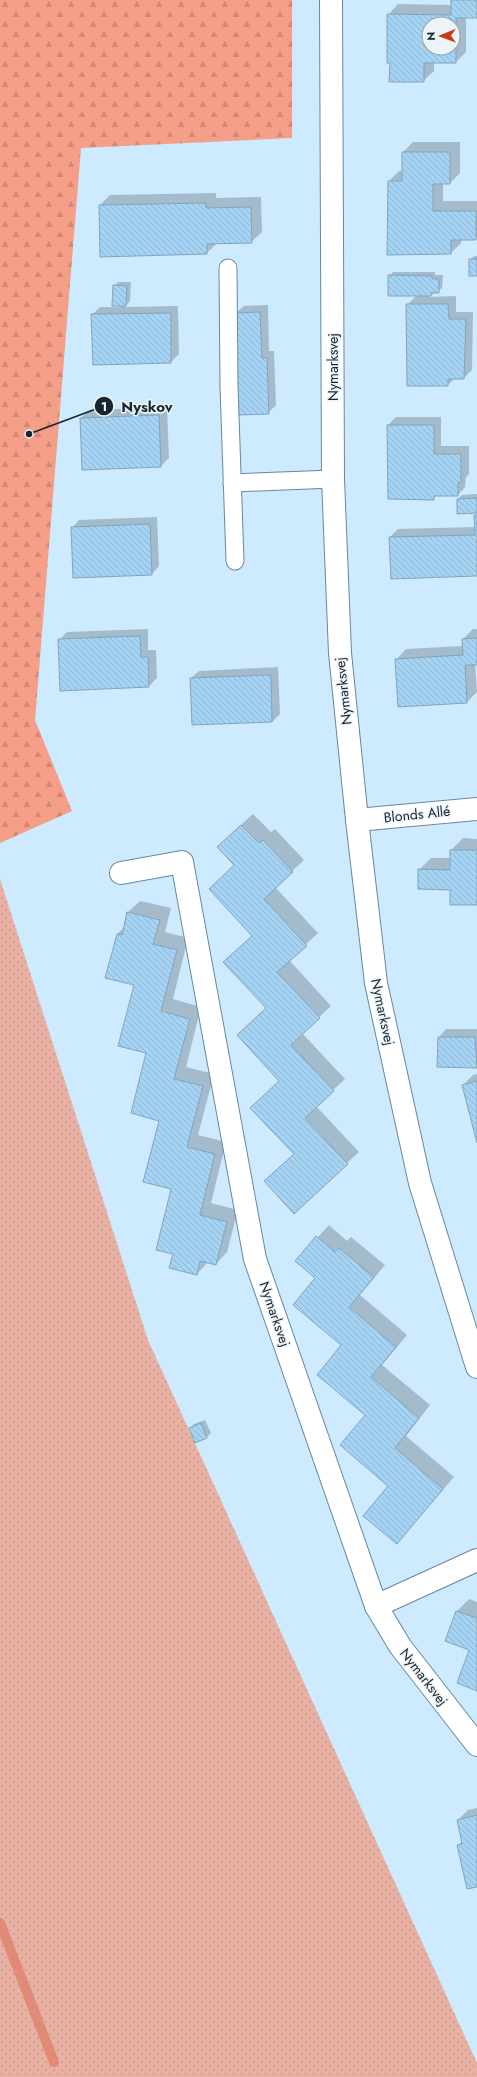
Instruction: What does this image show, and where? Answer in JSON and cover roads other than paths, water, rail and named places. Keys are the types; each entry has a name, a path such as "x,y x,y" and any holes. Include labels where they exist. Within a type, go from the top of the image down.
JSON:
{"street":[{"name":"Nymarksvej","path":"331,0 333,479 340,653 356,820 376,983 420,1183 477,1367"},
{"name":"Blonds Allé","path":"356,820 477,808"},
{"name":"Nymarksvej","path":"121,873 182,862 255,1259 376,1606 400,1646 477,1745"},
{"path":"376,1606 477,1560"}],"lane":[{"path":"228,268 229,386 235,560"},
{"path":"232,483 333,479"}],"waterway":[{"path":"0,1923 54,2062"}],"place":[{"name":"Nyskov","path":"29,434"}]}
